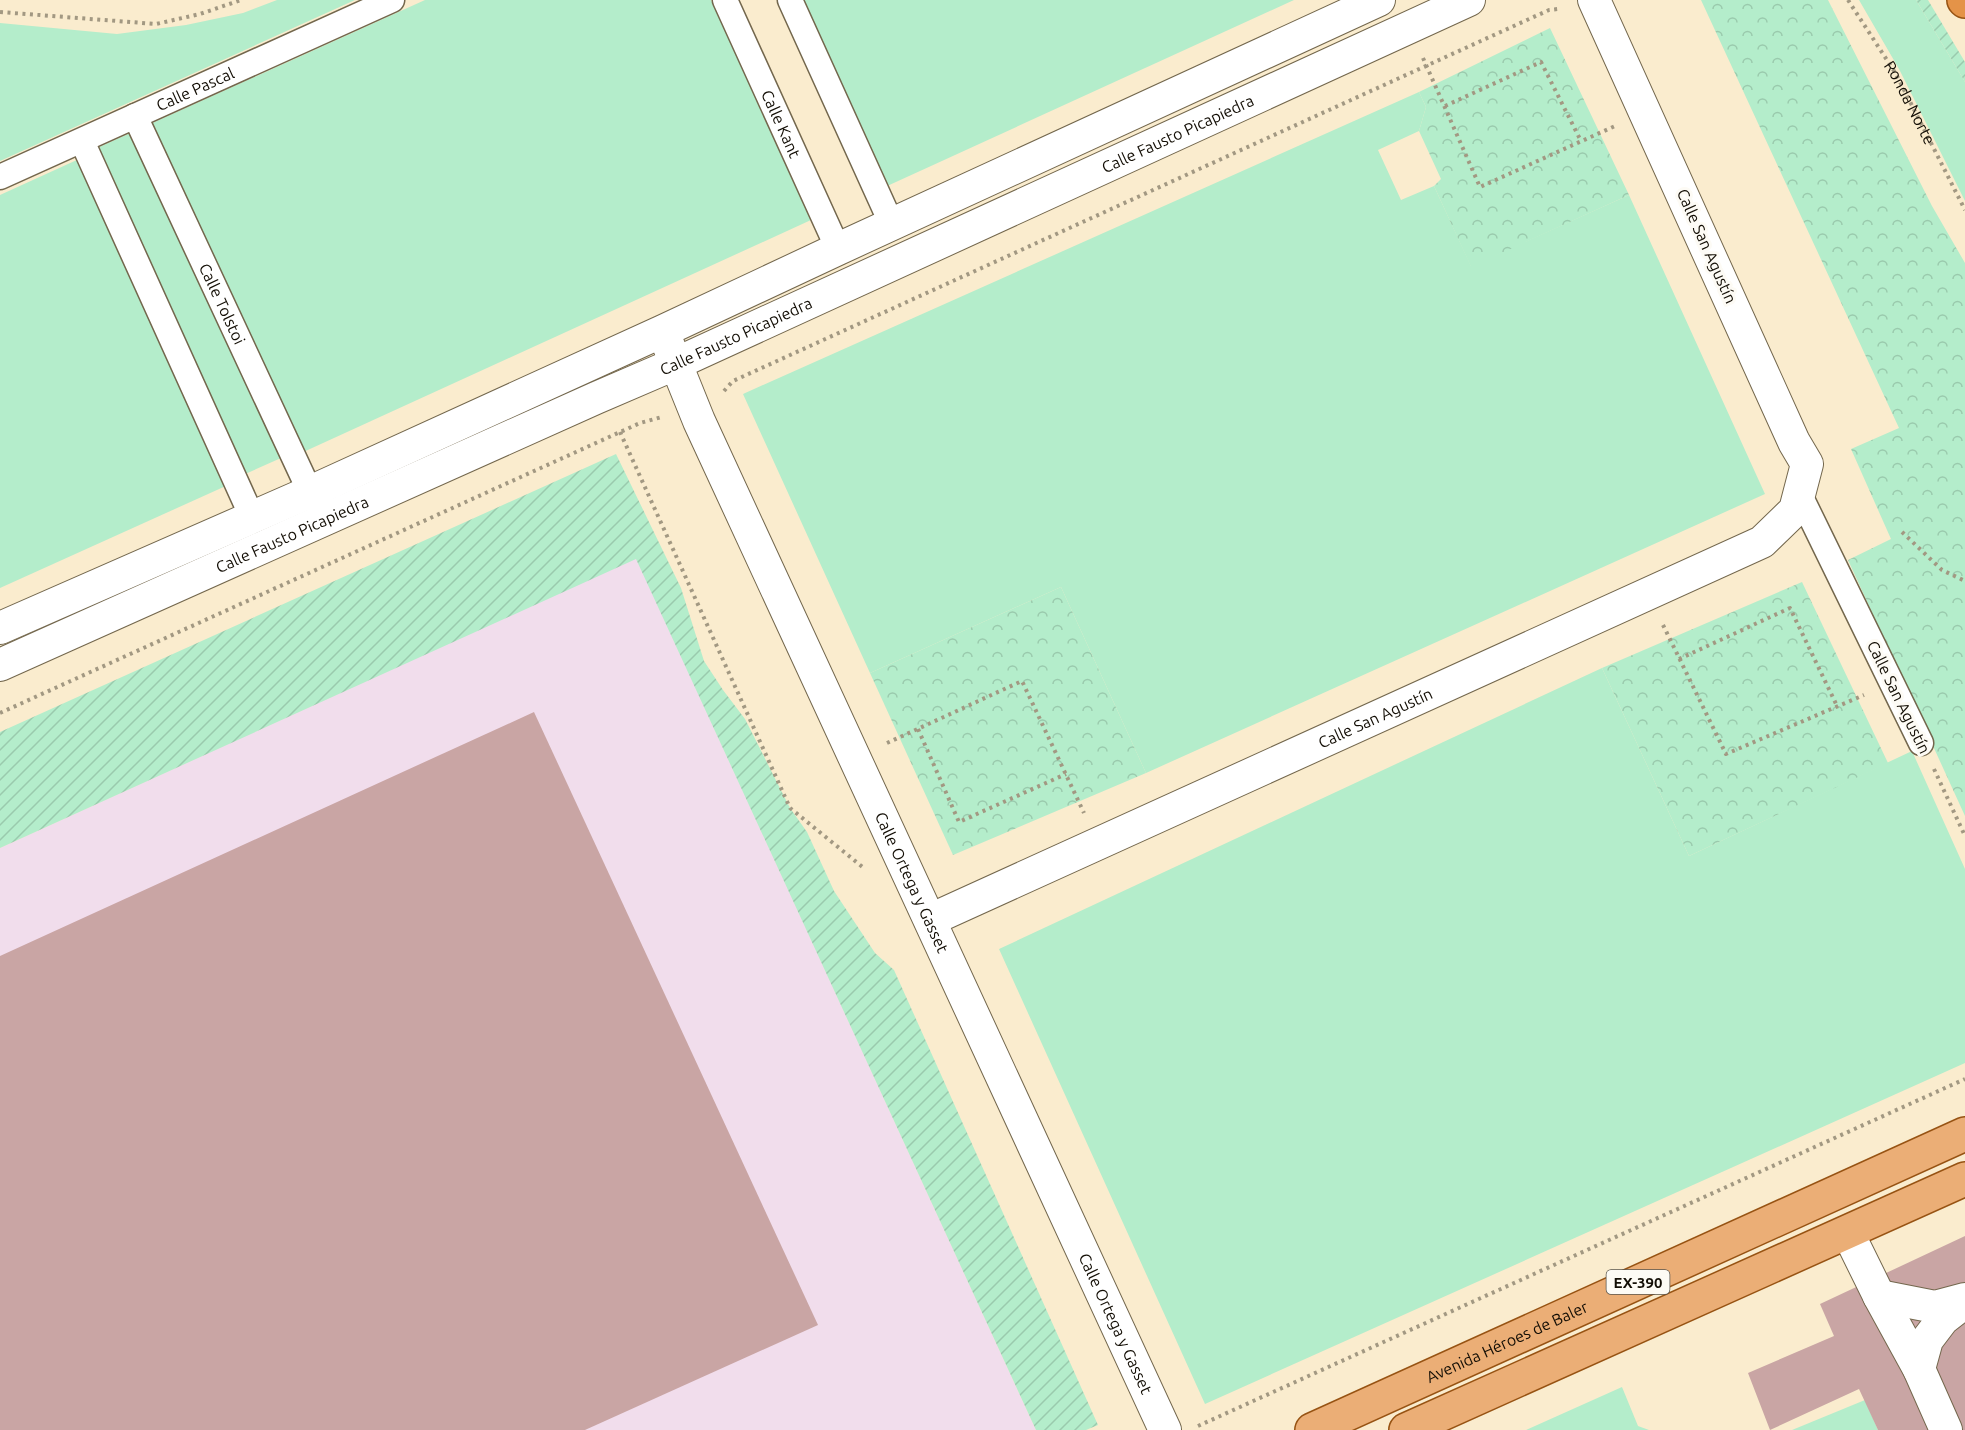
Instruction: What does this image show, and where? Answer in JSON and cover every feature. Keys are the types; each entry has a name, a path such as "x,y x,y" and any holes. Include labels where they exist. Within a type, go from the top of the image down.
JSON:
{"main road":[{"name":"Avenida Héroes de Baler","path":"1312,1430 1965,1134"},
{"name":"EX-390","path":"1406,1430 1965,1179"}],"street":[{"name":"Calle Pascal","path":"0,177 392,0"},
{"name":"Calle Kant","path":"725,0 838,249"},
{"path":"790,0 892,225"},
{"name":"Calle Fausto Picapiedra","path":"0,628 310,492 663,332 1379,0"},
{"name":"Calle Fausto Picapiedra","path":"0,665 675,364 1469,0"},
{"name":"Calle San Agustín","path":"930,920 1762,542 1795,510 1807,464 1794,442 1598,8"},
{"name":"Calle Tolstoi","path":"135,116 310,492"},
{"path":"82,141 252,517"},
{"name":"Calle Ortega y Gasset","path":"663,332 699,421 930,920 1179,1429"},
{"name":"Calle San Agustín","path":"1799,493 1921,743"},
{"path":"1848,1233 1919,1369 1946,1430"},
{"path":"1879,1296 1935,1307 1965,1300"},
{"path":"1919,1369 1928,1340 1943,1319 1965,1300"}],"path":[{"path":"0,12 156,24 200,14 241,0"},
{"name":"Ronda Norte","path":"1848,0 1896,74 1965,210"},
{"path":"0,713 640,423 660,417 671,421 677,427 699,421 720,410 724,390 733,381 1548,10 1558,9 1573,27 1598,8"},
{"path":"1408,27 1480,187 1646,112"},
{"path":"1445,106 1541,62 1581,141"},
{"path":"620,432 790,808 874,875"},
{"path":"1902,532 1941,570 1965,581"},
{"path":"1648,594 1726,754 1892,683"},
{"path":"1679,659 1790,608 1837,706"},
{"path":"855,758 1022,681 1098,844"},
{"path":"918,729 959,822 1066,774"},
{"name":"Calle San Agustín","path":"1921,743 1965,836"},
{"path":"1179,1429 1965,1078"}],"shaded area":[{"path":"636,558 1036,1430 0,1430 0,848"}],"green space":[{"path":"277,0 355,0 0,161 0,23 117,34 186,25 243,13"},
{"path":"425,0 711,0 811,220 299,454 148,125"},
{"path":"799,0 1294,0 885,187"},
{"path":"1701,0 1828,0 1932,206 1965,263 1965,816 1848,560 1891,539 1851,449 1899,428"},
{"path":"1859,0 1916,0 1965,82 1965,201 1899,69"},
{"path":"1916,0 1928,0 1965,62 1965,82"},
{"path":"1550,28 1629,195 1471,267 1434,186 1441,179 1419,131 1426,107 1419,92"},
{"path":"1419,92 1426,107 1419,131 1378,150 1401,200 1434,186 1471,266 1629,195 1765,494 1146,773 1061,587 870,673 743,394"},
{"path":"135,131 281,458 243,475 97,148"},
{"path":"79,159 228,485 0,588 0,195"},
{"path":"616,454 681,588 704,661 745,719 790,808 807,832 834,891 875,953 894,970 1098,1425 1086,1430 1036,1430 636,559 0,848 0,732"},
{"path":"1802,582 1888,763 1689,856 1602,668"},
{"path":"1061,587 1146,773 953,855 870,673"},
{"path":"1602,668 1689,856 1912,751 1965,869 1965,1063 1205,1404 999,949"},
{"path":"1622,1387 1638,1426 1649,1430 1526,1430"},
{"path":"1865,1400 1878,1430 1792,1430"}],"building":[{"path":"534,712 818,1325 585,1430 0,1430 0,956"},
{"path":"1965,1236 1965,1430 1878,1430 1859,1389 1770,1430 1748,1373 1834,1336 1820,1304"}]}
